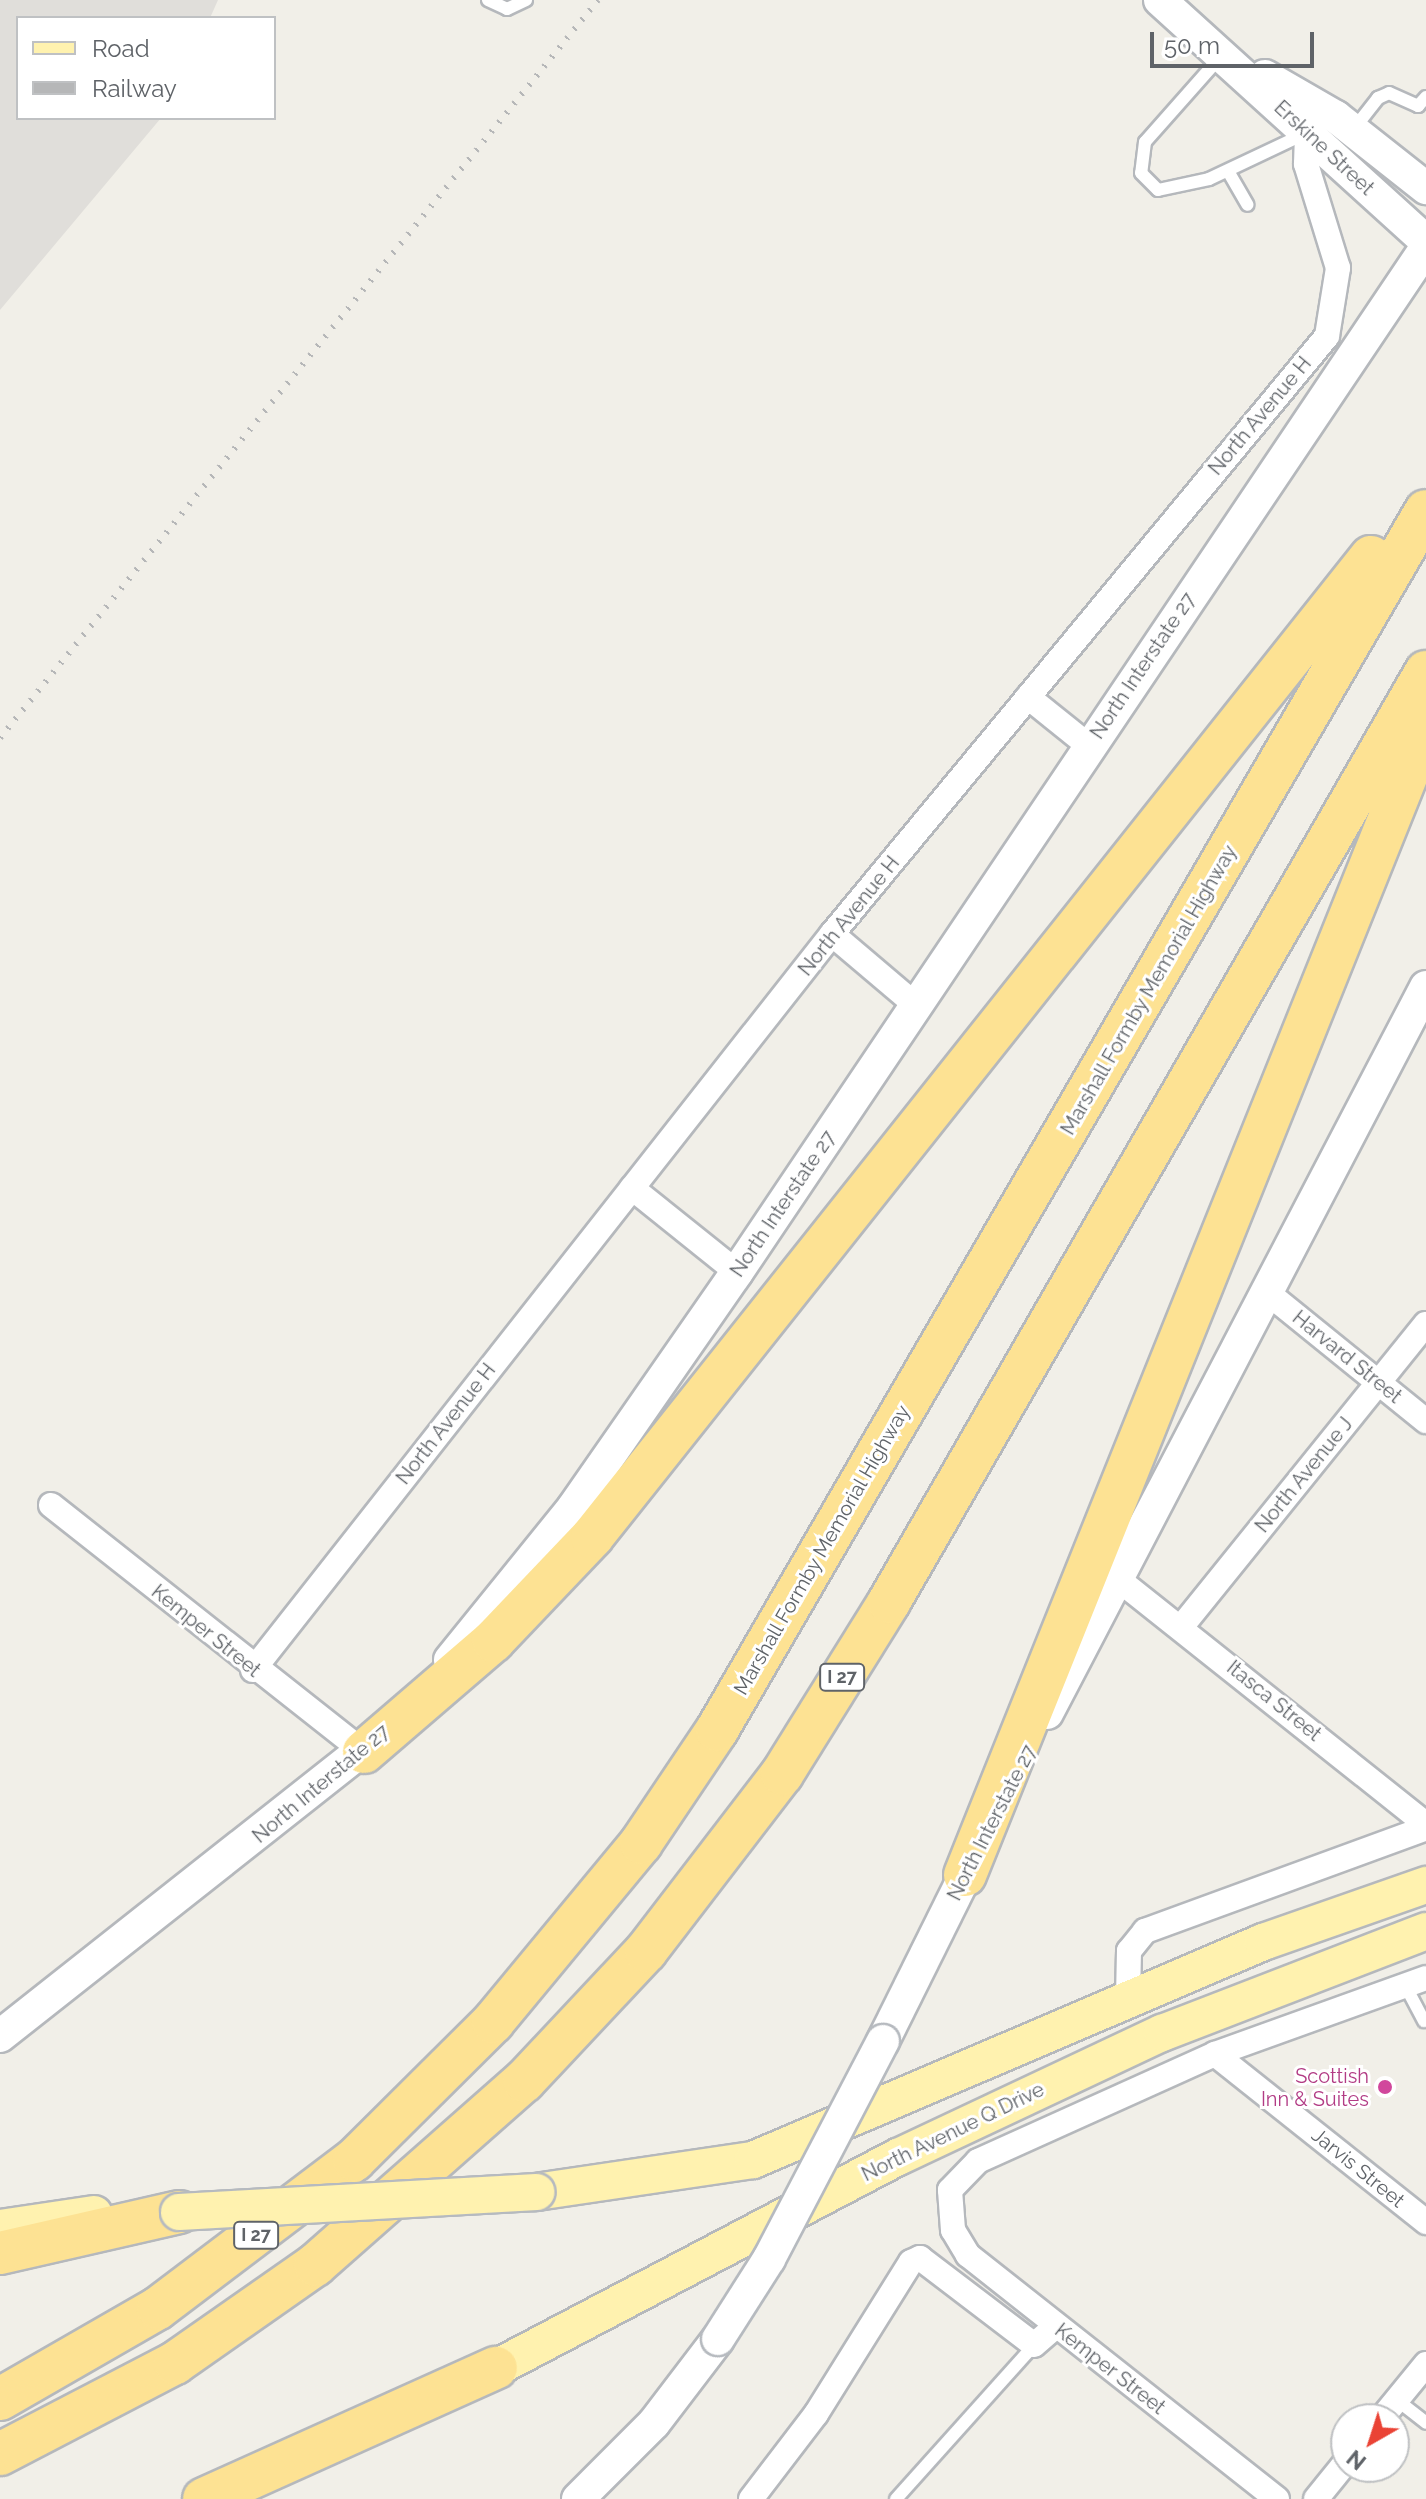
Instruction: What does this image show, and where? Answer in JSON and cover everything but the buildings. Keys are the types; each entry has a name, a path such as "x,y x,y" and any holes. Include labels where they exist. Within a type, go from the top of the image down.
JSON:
{"highway":[{"path":"364,1752 493,1641 601,1526 1318,629 1426,482"},
{"name":"Marshall Formby Memorial Highway","path":"0,2399 158,2308 354,2160 493,2022 641,1843 717,1730 1426,511"},
{"name":"I 27","path":"0,2454 175,2363 315,2265 524,2081 646,1951 782,1774 889,1602 1426,672"},
{"path":"965,1875 1426,727"},
{"path":"0,2253 179,2212"},
{"path":"204,2499 496,2368"}],"main road":[{"name":"Erskine Street","path":"1160,0 1224,52 1307,133 1426,241"},
{"name":"Erskine Street","path":"1224,52 1353,130 1426,188"},
{"name":"North Interstate 27","path":"0,2036 364,1752 423,1694 573,1508 918,1007 1089,746 1426,248"},
{"name":"North Interstate 27","path":"578,2499 654,2423 718,2339 769,2259 883,2041 965,1875 1423,1001"},
{"path":"0,2228 83,2215 536,2192 753,2160 1128,1998 1426,1885"},
{"name":"North Avenue Q Drive","path":"249,2499 912,2150 1162,2033 1426,1931"}],"street":[{"name":"North Avenue H","path":"253,1670 832,934 1327,336 1338,268 1306,164 1307,133"},
{"path":"1028,697 1089,746"},
{"path":"832,934 918,1007"},
{"path":"632,1188 737,1272"},
{"name":"Harvard Street","path":"1269,1294 1426,1421"},
{"name":"North Avenue J","path":"1182,1626 1426,1324"},
{"name":"Kemper Street","path":"51,1505 253,1670 364,1752"},
{"name":"Itasca Street","path":"1119,1580 1182,1626 1426,1826"},
{"path":"1128,1998 1129,1951 1145,1931 1426,1826"},
{"name":"North Avenue Q Drive","path":"953,2230 950,2190 961,2172 1215,2054 1415,1982"},
{"name":"Jarvis Street","path":"1215,2054 1426,2222"},
{"name":"Kemper Street","path":"953,2230 968,2255 1277,2499"},
{"path":"751,2499 816,2414 911,2262 920,2258 1034,2345 1056,2326"},
{"path":"1394,2403 1426,2364"},
{"path":"1316,2499 1330,2482"}],"lane":[{"path":"488,0 507,9 526,0"},
{"path":"1224,52 1160,119 1139,162 1158,190 1228,171 1307,133"},
{"path":"1353,130 1378,98 1389,93 1418,106 1426,97"},
{"path":"1228,171 1248,205"},
{"path":"1415,1982 1424,2021"},
{"path":"896,2499 1034,2345"},
{"path":"1397,2400 1426,2423"}],"shaded area":[{"path":"0,0 218,0 211,16 16,16 16,120 159,120 0,310"}],"railway":[{"path":"0,738 598,0"}],"place":[{"name":"Scottish Inn & Suites","path":"1385,2087"}]}
